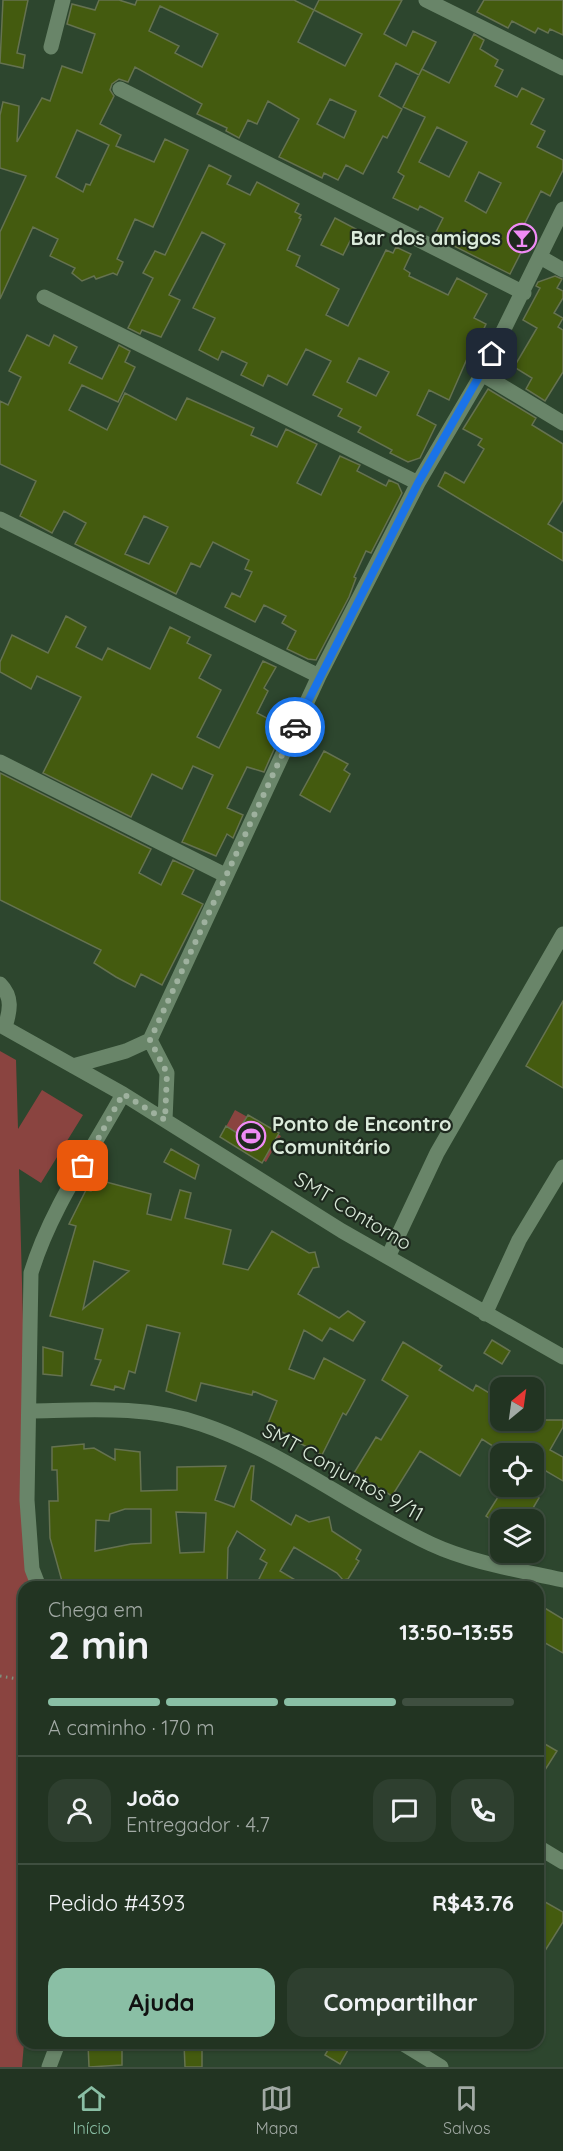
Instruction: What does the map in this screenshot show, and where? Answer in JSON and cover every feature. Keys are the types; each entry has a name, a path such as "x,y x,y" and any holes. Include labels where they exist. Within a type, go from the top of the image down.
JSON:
{"street":[{"path":"51,47 63,0"},
{"path":"426,0 563,68"},
{"path":"120,89 524,293"},
{"path":"73,1066 116,1054 150,1040 319,676 418,483 482,374 524,293 563,209"},
{"path":"540,256 563,270"},
{"path":"44,297 418,483"},
{"path":"482,374 563,423"},
{"path":"0,519 319,676"},
{"path":"0,762 225,875"},
{"path":"388,1257 437,1153 563,934"},
{"path":"0,984 7,991 10,1009 2,1026"},
{"name":"SMT Contorno","path":"2,1026 123,1094 388,1257 563,1357"},
{"path":"150,1040 167,1073 165,1120"},
{"path":"37,1581 32,1569 30,1538 31,1273 36,1256 63,1201 123,1094"},
{"path":"485,1314 519,1240 563,1167"},
{"name":"SMT Conjuntos 9/11","path":"29,1411 120,1410 167,1415 201,1423 279,1456 433,1544 468,1558 563,1580"},
{"path":"544,1851 563,1862"},
{"path":"49,2067 56,2049"},
{"path":"412,2049 441,2067"}],"path":[{"path":"0,1676 18,1679"}],"shaded area":[{"path":"0,1051 16,1060 18,1129 42,1090 83,1115 41,1183 19,1169 30,1581 18,1581 18,2049 24,2049 22,2067 0,2067"},
{"name":"Ponto de Encontro Comunitário","path":"235,1110 281,1136 266,1162 221,1136"}],"building":[{"path":"3,0 28,0 17,53 25,55 23,68 0,63"},
{"path":"99,0 119,0 135,5 137,0 294,0 314,10 319,0 402,0 384,34 406,46 413,31 436,42 419,75 396,63 379,96 402,109 387,138 383,136 363,174 346,165 338,180 324,173 322,178 279,157 299,119 268,101 257,124 248,120 239,138 226,131 227,128 197,114 202,104 135,67 128,82 119,79 112,84 110,90 114,96 100,124 121,135 116,146 154,162 165,139 188,150 153,227 135,219 117,259 123,262 117,275 113,273 96,279 94,276 82,281 72,273 75,268 50,256 58,239 33,227 0,299 0,232 26,176 0,168 0,115 3,102 19,106 17,142 42,98 50,101 62,66 82,73 95,34 67,24 72,4 95,10","holes":["160,6 218,34 202,67 175,53 179,46 149,31","314,10 362,34 345,66 298,42","330,99 356,111 344,138 317,124","77,130 109,145 90,185 86,184 83,192 56,177"]},
{"path":"484,0 563,0 563,35 550,29 548,33 538,28 535,33 512,21 508,28 477,12"},
{"path":"474,34 484,40 480,49 498,60 495,66 503,70 495,86 517,97 522,88 544,99 531,124 545,131 537,147 563,160 563,170 550,196 541,191 524,225 533,229 510,274 434,236 443,218 420,206 418,210 393,198 404,176 398,172 425,117 403,107 422,69 449,83","holes":["437,127 467,142 449,177 419,162","479,172 501,183 486,213 465,201"]},
{"path":"209,165 231,176 227,184 250,195 257,182 299,204 295,212 301,215 299,218 301,219 287,250 300,256 296,266 339,289 326,315 348,326 386,250 393,253 396,247 411,254 404,269 410,273 409,276 448,295 457,278 487,294 474,318 486,324 480,337 477,336 449,400 429,390 417,415 436,425 420,458 408,462 390,453 392,450 358,432 361,427 338,416 342,409 313,395 331,361 306,349 287,385 268,375 263,386 241,375 247,363 222,351 218,360 199,350 215,318 193,308 225,244 202,232 169,295 180,300 161,337 142,330 140,334 128,328 153,278 143,273 155,251 165,255","holes":["359,358 389,372 376,396 347,382"]},
{"path":"335,218 356,229 343,255 321,245"},
{"path":"555,276 562,279 557,288 563,291 563,298 554,313 563,318 558,327 563,330 563,372 545,401 526,389 532,378 514,367 537,328 523,320 540,288 536,286 538,282"},
{"path":"27,335 49,346 54,335 77,347 69,363 102,379 119,345 130,351 125,362 135,367 118,402 82,385 69,410 107,430 125,393 176,420 187,398 254,428 251,435 277,447 286,429 317,444 297,483 321,495 340,456 360,465 357,471 386,486 389,480 398,484 402,493 371,553 366,551 354,577 356,578 349,597 316,660 308,659 287,649 296,631 282,623 286,616 264,605 255,622 225,607 232,593 240,597 252,572 245,569 249,560 213,542 200,567 191,563 176,594 75,544 86,523 64,511 52,533 20,516 36,481 0,464 0,401 8,405 21,377 9,371","holes":["144,516 168,527 149,564 125,554"]},
{"path":"488,389 536,418 532,425 563,444 563,500 548,524 563,533 563,561 438,486 445,472 464,483 484,449 478,445 482,439 463,429"},
{"path":"66,616 86,627 76,647 102,660 108,648 150,669 170,627 190,637 187,643 211,655 199,678 221,690 197,737 219,748 263,661 276,667 264,688 268,691 257,713 284,727 264,772 247,767 227,808 243,815 233,838 227,834 216,856 182,842 213,775 193,766 182,789 152,774 131,817 43,773 81,697 37,676 31,689 0,672 0,662 12,635 48,653"},
{"path":"324,751 348,764 344,770 350,774 330,812 300,795"},
{"path":"0,773 151,849 139,873 161,885 173,860 194,870 182,894 203,904 162,985 141,974 135,987 94,963 101,950 0,900"},
{"path":"563,1001 563,1088 526,1066"},
{"name":"Ponto de Encontro Comunitário","path":"248,1115 279,1133 262,1163 220,1137 226,1126 237,1133"},
{"path":"171,1149 199,1165 195,1179 164,1162"},
{"path":"95,1179 151,1194 147,1214 171,1220 180,1190 191,1193 185,1218 231,1230 223,1264 248,1270 272,1231 309,1253 315,1252 319,1267 313,1268 298,1294 339,1318 348,1311 365,1322 353,1341 330,1328 322,1341 304,1330 289,1369 314,1379 324,1358 365,1380 346,1415 343,1413 322,1455 288,1437 289,1435 267,1426 277,1401 253,1391 252,1395 201,1383 196,1401 166,1391 180,1333 147,1325 135,1373 129,1371 124,1389 115,1386 114,1390 91,1385 101,1360 95,1359 103,1329 50,1316 76,1226 69,1224 86,1190 91,1191","holes":["94,1261 129,1271 83,1309"]},
{"path":"492,1340 510,1351 502,1364 484,1353"},
{"path":"403,1342 442,1366 439,1370 473,1391 476,1385 490,1393 490,1431 544,1431 544,1420 563,1420 563,1427 550,1450 563,1457 563,1481 544,1470 544,1443 490,1444 482,1439 460,1476 420,1451 392,1496 354,1473 376,1437 381,1440 408,1396 382,1380"},
{"path":"43,1347 63,1352 62,1376 43,1374"},
{"path":"84,1444 84,1449 94,1448 115,1460 115,1449 140,1452 141,1491 177,1490 177,1467 226,1466 215,1500 234,1507 251,1466 254,1466 251,1500 291,1525 296,1515 309,1522 329,1517 332,1531 361,1550 356,1559 359,1561 348,1579 343,1580 337,1573 294,1547 280,1571 297,1581 262,1581 259,1579 267,1563 260,1559 265,1550 237,1531 228,1548 227,1581 62,1581 50,1538 49,1501 58,1501 57,1470 52,1470 52,1447","holes":["125,1509 151,1509 151,1543 131,1544 95,1551 96,1520 109,1521 110,1514","176,1512 206,1513 204,1552 180,1553"]},
{"path":"498,1497 539,1498 532,1509 490,1509"},
{"path":"544,1608 563,1619 563,1653 544,1642"},
{"path":"544,1743 557,1751 544,1772"},
{"path":"544,1901 563,1912 563,1922 544,1952"},
{"path":"88,2049 122,2049 122,2065 89,2067"},
{"path":"184,2049 202,2049 202,2067 185,2067"},
{"path":"328,2049 349,2049 340,2064 325,2055"}],"way so far":[{"path":"83,1166 123,1094 165,1120 167,1073 163,1061 150,1040 295,727"}],"place":[{"name":"Bar dos amigos","path":"522,238"},
{"name":"Ponto de Encontro Comunitário","path":"251,1136"}],"route":[{"path":"295,727 418,483 492,354"}]}
